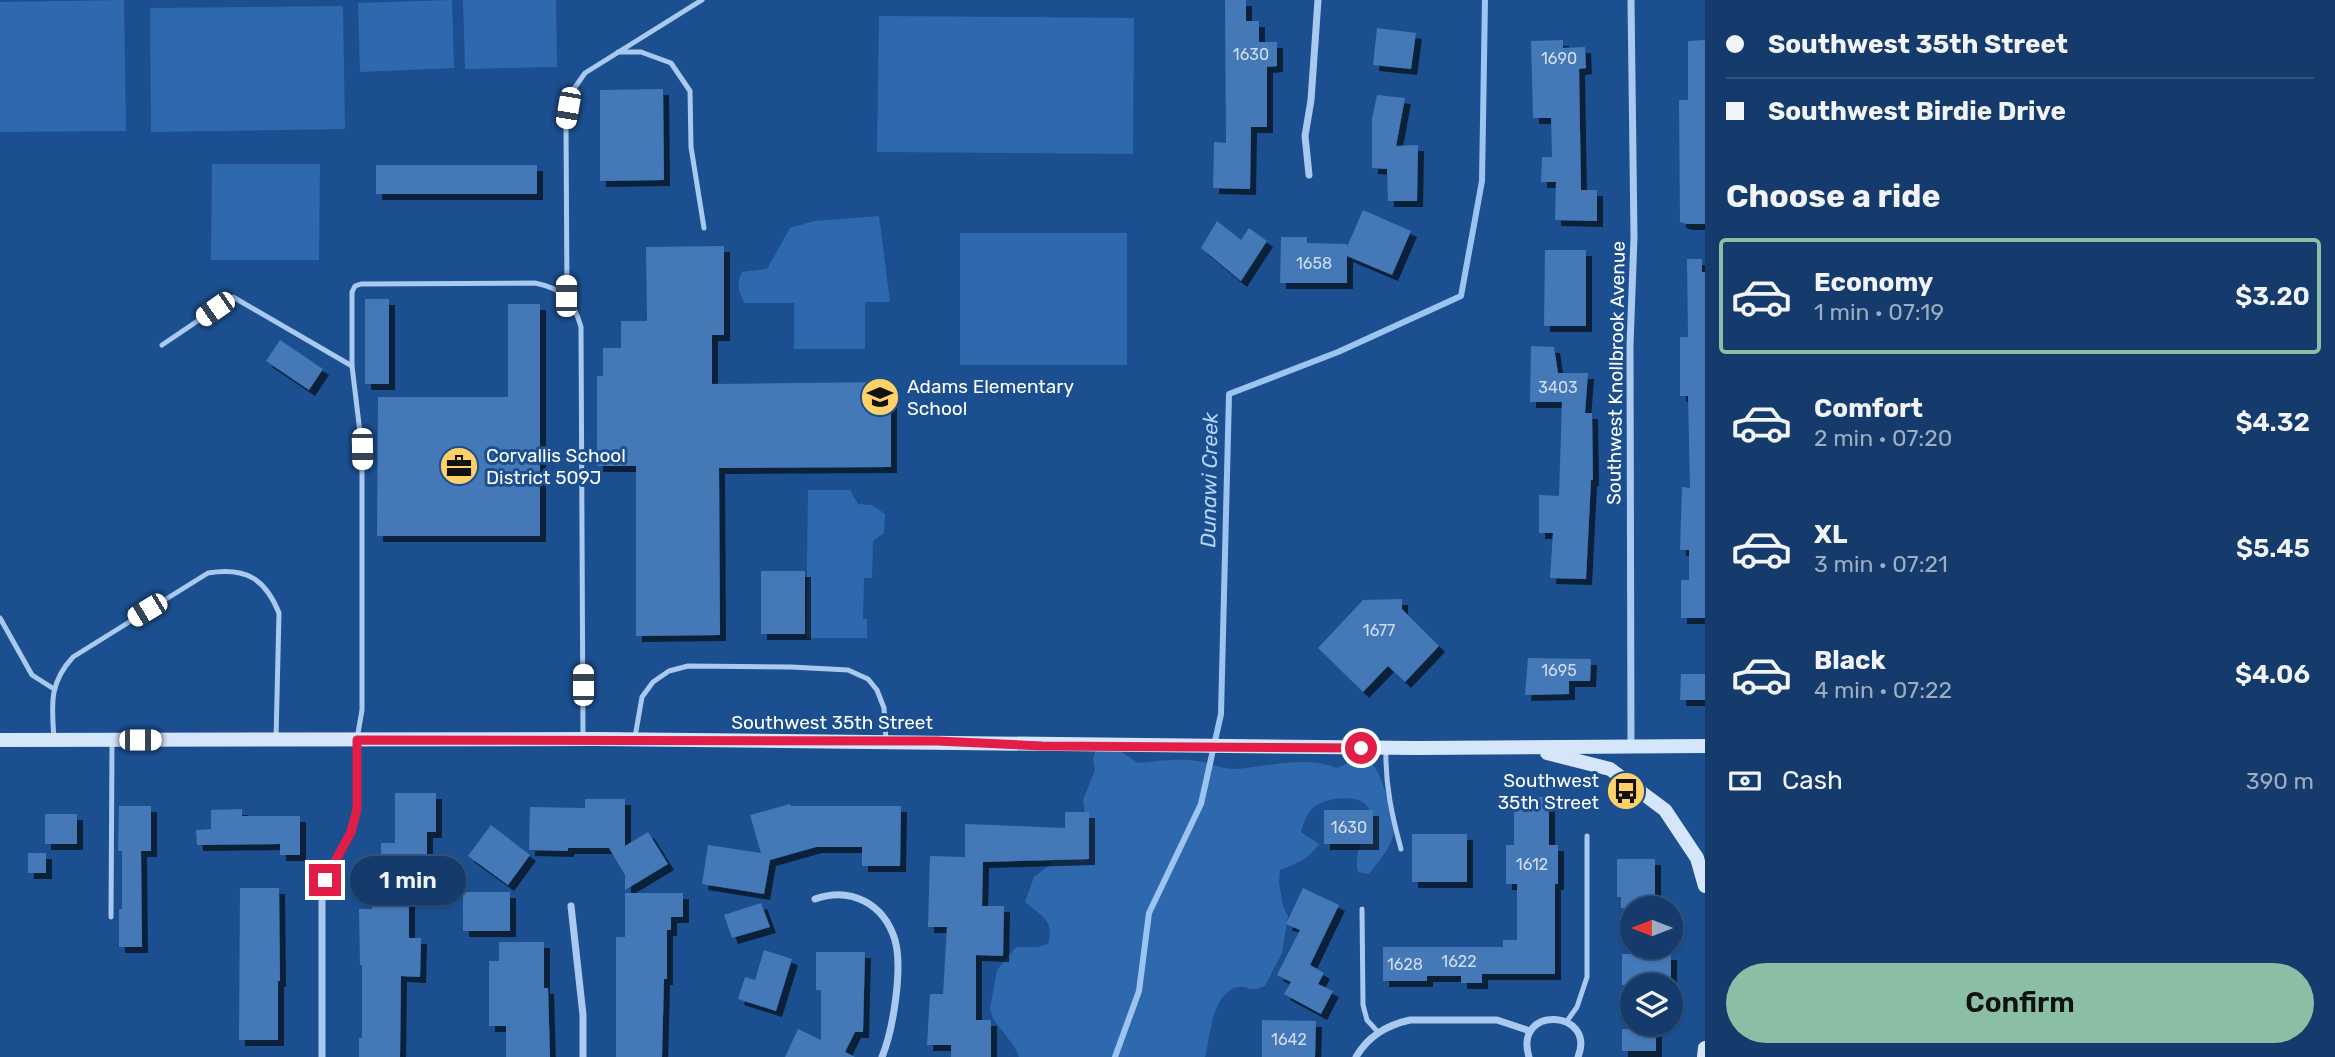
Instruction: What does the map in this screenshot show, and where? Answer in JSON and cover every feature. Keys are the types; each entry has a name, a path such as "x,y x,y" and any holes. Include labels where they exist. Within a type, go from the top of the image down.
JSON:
{"street":[{"path":"1309,175 1305,136 1311,100 1318,0"},
{"name":"Southwest Knollbrook Avenue","path":"1631,0 1634,237 1630,345 1631,747"},
{"name":"Southwest 35th Street","path":"0,740 634,739 886,741 1055,746 1705,746"},
{"path":"322,1057 323,895 331,867 351,832 357,809 357,740"},
{"path":"1529,748 1610,769 1665,810 1697,858 1705,886"},
{"path":"816,899 845,894 863,898 887,921 895,940 895,1007 890,1037 882,1057"},
{"path":"571,906 583,1015 583,1057"},
{"path":"1529,1057 1527,1040 1530,1031 1535,1025 1550,1018 1567,1021 1579,1035 1581,1044 1578,1057"},
{"path":"1356,1057 1367,1041 1378,1032 1396,1023 1410,1020 1497,1020 1530,1031"},
{"path":"1704,1057 1705,1048"}],"lane":[{"path":"566,296 566,123 571,93 585,73 702,0"},
{"path":"618,52 641,52 671,63 690,91 691,146 704,228"},
{"path":"357,740 362,710 363,493 362,449 352,366 352,292 355,286 361,284 535,283 552,286 566,296 577,310 582,327 583,739"},
{"path":"162,345 233,297 352,366"},
{"path":"54,740 52,697 57,678 72,657 208,573 226,570 238,571 265,586 279,613 276,740"},
{"path":"0,618 32,675 54,690"},
{"path":"634,739 642,697 653,681 669,671 688,666 848,670 868,679 877,690 884,708 886,741"},
{"path":"111,917 113,740"},
{"path":"1386,748 1385,772 1401,849"},
{"path":"1567,1021 1577,1007 1587,977 1587,836"},
{"path":"1362,909 1363,1005 1367,1020 1378,1032"}],"shaded area":[{"path":"124,0 126,131 0,132 0,2"},
{"path":"452,0 454,68 360,72 358,3"},
{"path":"463,0 556,0 557,67 465,69"},
{"path":"343,6 345,129 151,132 150,8"},
{"path":"879,16 1134,18 1133,154 877,152"},
{"path":"212,164 320,164 319,260 211,260"},
{"path":"879,216 890,302 865,302 865,349 794,349 794,303 745,303 739,288 742,272 767,269 790,228 814,221"},
{"path":"960,233 1127,233 1127,365 960,365"},
{"path":"808,490 850,490 858,504 872,505 885,514 884,533 873,541 872,578 864,578 863,619 867,619 867,638 806,638"},
{"path":"1096,749 1120,751 1138,763 1190,760 1235,769 1299,762 1337,768 1357,759 1368,759 1377,771 1386,793 1393,819 1393,836 1369,874 1358,872 1357,866 1359,850 1373,833 1368,808 1359,801 1345,798 1325,801 1309,813 1301,832 1319,844 1297,863 1280,870 1283,906 1288,916 1282,953 1265,986 1232,989 1219,1002 1212,1020 1205,1057 1019,1057 993,1019 990,1008 997,970 1016,947 1048,944 1048,924 1025,902 1034,877 1051,864 1051,853 1083,852 1089,843 1083,800 1095,770 1093,759"}],"building":[{"path":"1225,0 1246,0 1246,21 1259,21 1259,42 1277,42 1277,66 1267,67 1267,127 1251,127 1250,189 1213,188 1214,142 1226,143"},
{"path":"1377,28 1416,33 1411,69 1373,65"},
{"path":"1563,40 1563,48 1585,47 1586,68 1579,69 1581,190 1597,190 1597,221 1555,220 1556,182 1541,182 1542,157 1552,157 1551,118 1533,118 1531,41"},
{"path":"1705,40 1705,224 1687,224 1680,222 1679,100 1688,100 1688,41"},
{"path":"663,89 664,180 600,181 600,90"},
{"path":"1377,95 1405,98 1396,146 1418,145 1417,201 1388,201 1387,169 1372,168 1372,119"},
{"path":"376,165 537,165 537,194 376,194"},
{"path":"1363,210 1411,231 1392,275 1347,256 1347,283 1280,283 1281,237 1307,237 1307,243 1347,244 1347,247"},
{"path":"1217,221 1241,240 1249,228 1267,241 1241,281 1201,248"},
{"path":"724,246 724,335 712,335 712,384 891,382 891,467 719,468 720,635 636,636 636,466 597,466 597,376 603,376 603,348 621,348 621,321 647,321 646,247"},
{"path":"1545,250 1586,250 1586,326 1544,326"},
{"path":"1687,259 1702,259 1702,272 1705,272 1705,618 1681,618 1681,580 1689,580 1689,550 1680,550 1682,487 1690,488 1688,396 1680,396 1680,337 1688,337"},
{"path":"365,299 389,299 389,384 365,384"},
{"name":"Corvallis School District 509J","path":"508,304 540,304 540,536 377,536 378,397 508,397"},
{"path":"280,340 323,369 309,390 266,361"},
{"path":"1531,346 1554,347 1558,373 1588,373 1585,413 1592,413 1593,480 1586,579 1550,578 1553,533 1539,533 1539,495 1559,496 1562,402 1530,402"},
{"path":"761,571 805,571 805,634 761,634"},
{"path":"1402,599 1402,609 1439,646 1405,682 1388,666 1363,692 1318,648 1363,600"},
{"path":"1528,658 1591,659 1590,681 1569,681 1569,694 1525,695"},
{"path":"1681,674 1705,674 1705,700 1680,700"},
{"path":"395,793 436,793 436,832 427,832 427,881 409,881 409,938 421,938 420,977 401,976 400,1057 359,1057 359,1038 362,1038 362,965 359,909 372,909 372,890 381,890 381,843 395,843"},
{"path":"1514,797 1549,797 1549,845 1558,845 1555,974 1482,974 1482,983 1461,983 1461,976 1427,976 1427,981 1383,981 1383,947 1503,947 1503,940 1517,940 1517,884 1506,884 1506,845 1514,845"},
{"path":"585,799 625,799 625,846 648,832 668,864 625,890 625,875 609,848 529,850 530,807 585,808"},
{"path":"790,804 901,806 900,866 862,866 862,847 816,847 770,860 764,894 702,884 708,845 761,853 750,815"},
{"path":"119,806 151,806 151,851 141,851 142,947 119,947 122,851 118,851"},
{"path":"242,809 242,816 300,816 300,855 280,855 280,844 197,845 196,830 211,829 211,810"},
{"path":"1324,810 1373,810 1373,844 1324,844"},
{"path":"1065,812 1089,812 1089,859 983,862 982,906 1004,906 1003,956 976,955 976,1020 991,1020 991,1057 951,1057 951,1045 927,1045 930,994 943,994 947,927 928,927 930,856 965,857 965,824 1065,828"},
{"path":"45,814 77,814 77,844 45,844"},
{"path":"491,825 530,855 508,885 468,856"},
{"path":"1412,834 1467,834 1467,882 1412,882"},
{"path":"28,853 46,853 46,873 28,873"},
{"path":"1617,859 1655,859 1655,896 1617,897"},
{"path":"240,888 279,888 278,1040 239,1040"},
{"path":"1303,888 1339,905 1310,965 1324,973 1318,984 1333,991 1321,1014 1284,994 1291,982 1277,975 1300,930 1286,924"},
{"path":"463,892 510,892 510,931 463,931"},
{"path":"625,893 683,893 683,917 671,917 671,930 667,930 662,1057 616,1057 616,937 625,937"},
{"path":"761,903 770,927 732,938 724,915"},
{"path":"499,942 544,942 544,988 548,988 550,1057 506,1057 506,1026 489,1026 489,961 499,961"},
{"path":"764,950 792,959 776,1011 738,999 745,977 755,980"},
{"path":"816,952 865,952 863,1032 855,1032 845,1052 855,1057 785,1057 798,1029 821,1040 821,990 816,990"},
{"path":"1622,959 1671,959 1671,973 1622,973"},
{"path":"1262,1020 1316,1021 1315,1057 1262,1057"},
{"path":"1622,1036 1656,1036 1656,1051 1622,1051"}],"waterway":[{"name":"Dunawi Creek","path":"1115,1057 1139,991 1149,913 1201,804 1221,714 1229,394 1338,352 1461,296 1482,181 1485,0"}],"place":[{"name":"Adams Elementary School","path":"880,397"},
{"name":"Corvallis School District 509J","path":"459,466"},
{"name":"Southwest 35th Street","path":"1626,791"}],"route":[{"path":"325,880 351,832 357,809 357,740 937,741 1042,746 1361,748"}]}
